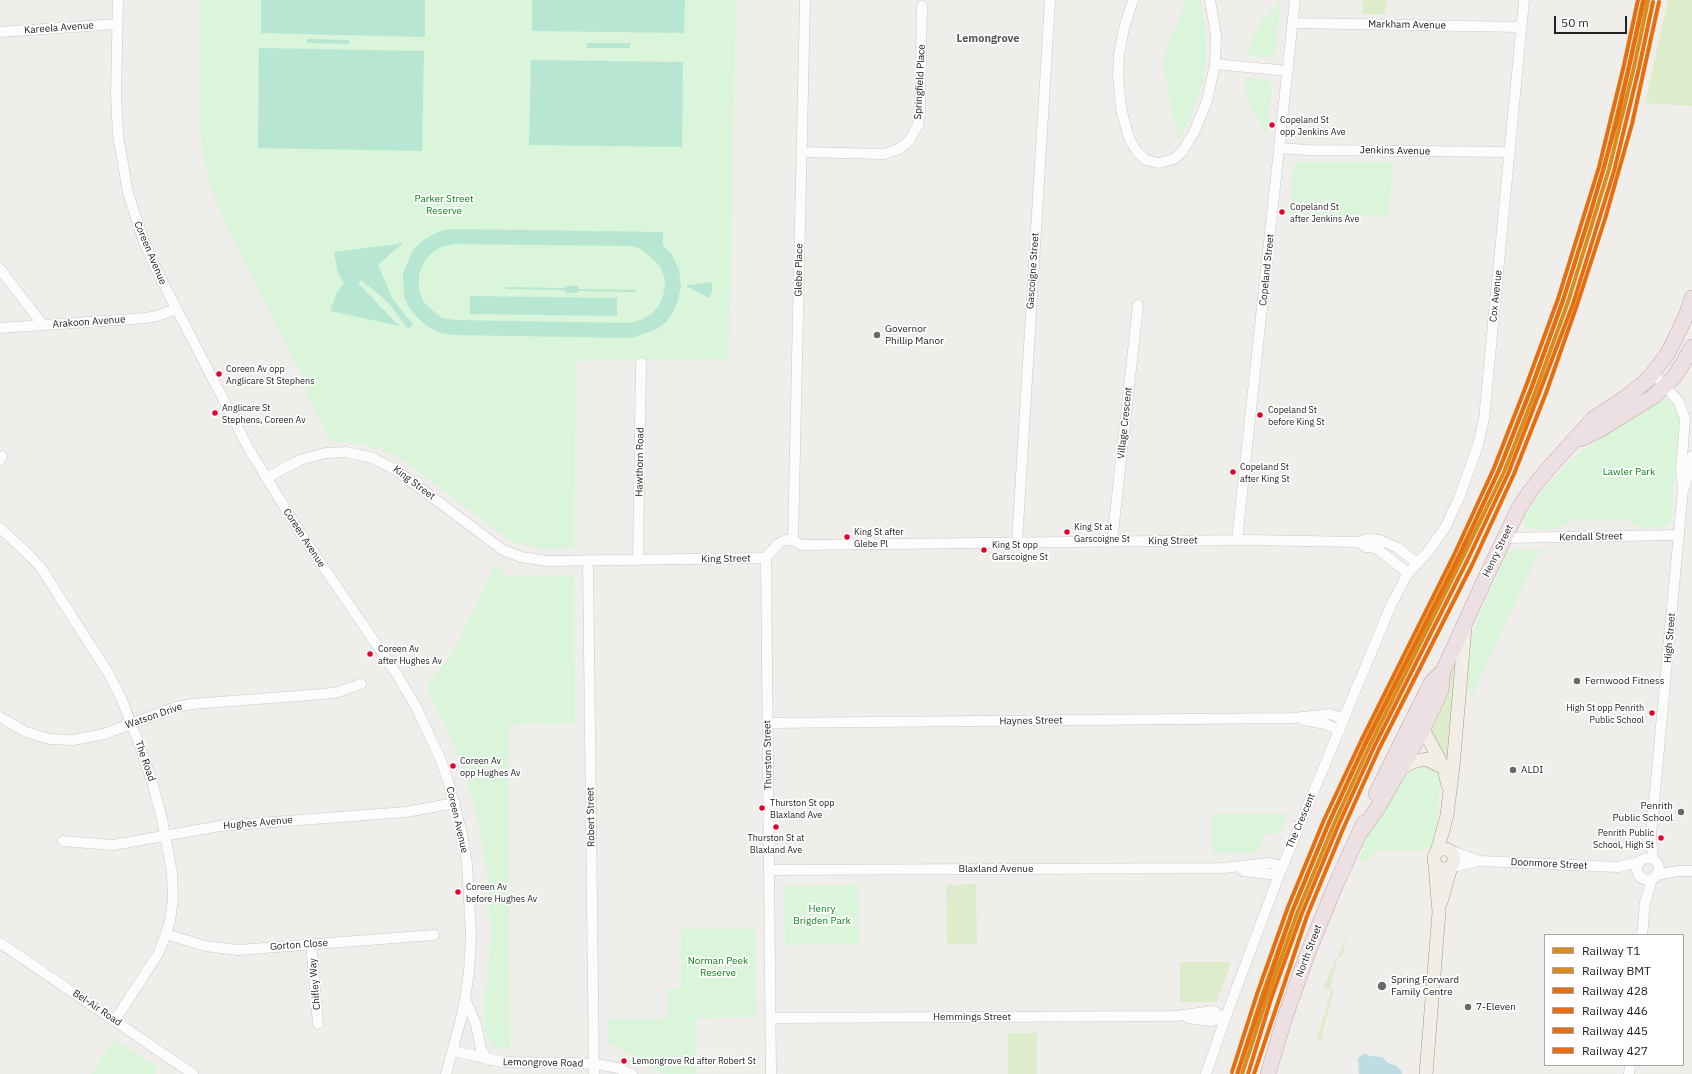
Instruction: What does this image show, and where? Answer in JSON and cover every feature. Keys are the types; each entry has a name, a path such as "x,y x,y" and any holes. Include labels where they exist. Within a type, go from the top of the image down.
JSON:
{"highway":[{"path":"1653,373 1668,353 1686,316 1692,298"},
{"path":"1669,381 1682,365 1692,347"},
{"name":"Henry Street","path":"1423,729 1441,690 1443,671 1504,538 1531,490 1593,420 1625,398 1644,383 1653,373"},
{"name":"Henry Street","path":"1572,443 1601,429 1637,407 1669,381"},
{"name":"Henry Street","path":"1424,698 1431,682 1443,671"},
{"name":"North Street","path":"1268,1074 1287,1011 1307,955 1336,884 1360,833 1371,804 1424,698"},
{"name":"North Street","path":"1360,833 1378,809 1423,729"}],"main road":[{"path":"1426,1074 1439,912 1434,859 1447,814 1454,767 1466,621"},
{"path":"1424,698 1421,712 1423,729 1444,768 1449,794"},
{"path":"1402,767 1413,762 1426,759 1444,768"},
{"path":"1439,912 1454,861 1451,851 1447,814"},
{"path":"1437,852 1442,849 1451,851"},
{"path":"1435,865 1442,870 1451,867"}],"street":[{"name":"Coreen Avenue","path":"118,0 117,122 125,179 132,207 144,242 176,309 266,478 301,534 396,673 416,707 440,758 455,803 467,864 471,910 469,972 465,999 446,1074"},
{"name":"Glebe Place","path":"793,540 805,0"},
{"name":"Gascoigne Street","path":"1017,543 1050,0"},
{"path":"1133,0 1127,18 1118,62 1121,108 1128,135 1136,151 1142,158 1154,162 1166,162 1176,157 1185,148 1194,132 1207,101 1215,64 1216,35 1210,0"},
{"name":"Copeland Street","path":"1237,540 1295,0"},
{"name":"Cox Avenue","path":"1408,573 1436,542 1452,516 1478,445 1484,419 1524,0"},
{"name":"Springfield Place","path":"802,152 884,154 899,149 909,141 918,125 920,112 922,6"},
{"name":"Markham Avenue","path":"1293,23 1521,27"},
{"name":"Kareela Avenue","path":"0,32 117,24"},
{"path":"1215,64 1288,71"},
{"name":"Jenkins Avenue","path":"1280,148 1307,150 1510,152"},
{"path":"0,269 43,325"},
{"name":"Village Crescent","path":"1112,542 1138,305"},
{"name":"Arakoon Avenue","path":"0,328 146,318 176,309"},
{"name":"Hawthorn Road","path":"638,560 641,363"},
{"path":"1653,373 1669,381 1685,419 1681,470 1683,490"},
{"name":"King Street","path":"266,478 300,460 316,454 342,452 364,456 383,462 396,470 494,543 511,554 526,558 547,561 759,558 766,556"},
{"path":"1683,490 1690,471 1692,456"},
{"name":"High Street","path":"1648,861 1683,490"},
{"name":"The Road","path":"0,528 31,557 45,574 107,671 132,723 153,785 165,836 173,886 170,921 158,954 115,1020"},
{"name":"Kendall Street","path":"1504,538 1679,535"},
{"name":"King Street","path":"793,540 801,545 1237,540 1358,542 1367,539 1380,540 1398,548 1417,563"},
{"path":"766,556 783,541 793,540"},
{"name":"King Street","path":"1358,542 1366,547 1376,548 1408,573"},
{"name":"Thurston Street","path":"766,556 771,1074"},
{"name":"Robert Street","path":"588,560 594,1069"},
{"name":"The Crescent","path":"1206,1074 1280,871 1391,605 1408,573"},
{"name":"Watson Drive","path":"2,722 39,736 67,740 96,737 169,709 192,704 324,694 338,692 361,684"},
{"name":"Haynes Street","path":"767,723 1294,718 1330,714 1344,719"},
{"name":"Haynes Street","path":"1294,718 1325,724 1340,730"},
{"name":"Hughes Avenue","path":"63,841 113,845 234,825 417,811 455,803"},
{"name":"Doonmore Street","path":"1451,851 1480,861"},
{"name":"Doonmore Street","path":"1451,867 1480,861 1618,867 1648,861"},
{"path":"1642,934 1645,902 1654,877 1659,869 1648,861"},
{"path":"1645,902 1638,867 1648,861 1678,870 1692,871"},
{"name":"Doonmore Street","path":"1618,867 1640,875"},
{"name":"Blaxland Avenue","path":"769,870 1223,868 1280,871"},
{"path":"1640,875 1647,879 1678,870"},
{"name":"Gorton Close","path":"166,934 205,946 227,949 434,936"},
{"name":"Bel-Air Road","path":"0,943 193,1074"},
{"name":"Chifley Way","path":"311,944 318,1024"},
{"path":"465,999 476,1024 480,1049 488,1060"},
{"name":"Hemmings Street","path":"770,1018 1174,1016 1210,1021 1225,1019"},
{"name":"Lemongrove Road","path":"453,1051 488,1060 594,1069 618,1068 632,1074"}],"green space":[{"name":"Parker Street Reserve","path":"199,0 736,0 729,359 576,361 574,549 544,549 514,542 395,455 362,443 331,441 308,397 304,380 224,222 210,185 205,166 199,128"},
{"path":"261,0 425,0 425,37 261,33"},
{"path":"532,0 685,0 684,33 532,31"},
{"path":"1187,0 1201,0 1206,38 1206,63 1202,85 1191,116 1178,141 1163,65 1165,53"},
{"path":"1281,0 1275,53 1269,58 1247,56 1253,37 1263,19"},
{"path":"1363,0 1387,0 1385,14 1362,14"},
{"path":"1668,0 1692,0 1692,106 1645,103"},
{"path":"307,39 349,40 349,44 307,43"},
{"path":"587,43 630,43 630,48 587,48"},
{"path":"259,48 424,51 422,151 258,148"},
{"path":"531,60 683,62 682,147 529,145"},
{"path":"1245,78 1267,80 1272,87 1267,135 1252,110 1246,92"},
{"path":"1394,162 1388,216 1289,217 1293,169 1296,163"},
{"path":"443,230 663,232 663,245 672,255 679,270 681,286 678,300 667,321 657,329 632,338 454,335 441,333 430,328 410,309 404,297 403,273 413,250 430,236","holes":["454,244 632,246 643,250 660,266 664,276 665,286 663,296 653,313 643,319 631,323 454,320 442,318 432,310 423,301 419,290 419,274 425,260 434,251 444,246"]},
{"path":"401,243 402,246 399,246 378,265 392,298 413,325 408,329 388,302 361,280 358,283 396,323 399,324 399,326 330,311 337,292 344,283 338,273 334,252"},
{"path":"712,282 712,291 709,298 686,286 688,284"},
{"path":"565,286 578,286 578,289 636,290 636,292 578,291 578,293 565,293 565,290 506,289 506,287 565,288"},
{"path":"470,296 617,298 617,316 470,314"},
{"name":"Lawler Park","path":"1662,399 1674,403 1679,413 1680,424 1671,520 1668,525 1662,527 1640,528 1626,519 1570,520 1557,529 1529,529 1526,527 1523,518 1536,499 1573,458 1606,433"},
{"path":"1513,550 1546,550 1537,556 1472,696 1468,691 1468,672 1466,665 1467,651 1480,614 1507,552"},
{"path":"496,564 506,576 574,576 575,723 508,724 510,1049 494,1048 486,1038 484,1008 491,934 487,872 483,848 474,806 461,762 450,735 426,687 455,649"},
{"path":"1454,664 1456,664 1448,762 1428,726"},
{"path":"1428,765 1437,771 1440,782 1435,844 1432,848 1423,850 1379,850 1371,856 1368,863 1359,859 1364,849 1359,847 1367,832 1409,771 1414,767"},
{"path":"1212,814 1288,814 1280,833 1265,834 1257,853 1212,853"},
{"path":"976,884 977,944 947,944 946,885"},
{"name":"Henry Brigden Park","path":"858,885 859,944 785,945 784,886"},
{"name":"Norman Peek Reserve","path":"681,929 755,929 756,1017 696,1018 697,1074 663,1074 608,1042 607,1019 667,1019 667,989 681,988"},
{"path":"1346,938 1350,940 1346,940 1342,958 1338,957 1330,988 1334,990 1321,1040 1317,1040 1331,990 1323,988"},
{"path":"1180,962 1231,962 1217,1002 1180,1002"},
{"path":"1008,1033 1037,1033 1037,1074 1008,1074"},
{"path":"115,1039 157,1068 154,1074 91,1074"}],"water":[{"path":"1365,1053 1369,1056 1382,1057 1388,1063 1397,1066 1402,1074 1359,1074 1358,1058"}],"rail line":[{"name":"428","path":"1232,1072 1257,994 1288,907 1324,820 1361,741 1454,555 1494,468 1526,386 1558,299 1599,167 1638,0"},
{"name":"T1","path":"1237,1074 1262,996 1293,909 1329,822 1365,743 1458,557 1499,470 1531,388 1563,301 1604,168 1629,66 1643,0"},
{"name":"445","path":"1238,1072 1293,910 1329,823 1366,743 1459,557 1500,468 1532,387 1563,300 1590,215 1617,121 1644,0"},
{"name":"BMT","path":"1242,1074 1298,911 1334,824 1370,745 1504,472 1536,390 1568,302 1609,169 1634,67 1648,1"},
{"name":"446","path":"1248,1074 1271,999 1302,913 1338,826 1374,747 1467,561 1508,474 1573,304 1614,171 1653,2"},
{"name":"427","path":"1254,1074 1307,916 1343,829 1379,749 1473,563 1514,474 1546,393 1605,219 1632,124 1659,2"}],"place":[{"name":"Copeland St opp Jenkins Ave","path":"1272,125"},
{"name":"Copeland St after Jenkins Ave","path":"1282,212"},
{"name":"Governor Phillip Manor","path":"877,335"},
{"name":"Coreen Av opp Anglicare St Stephens","path":"219,374"},
{"name":"Anglicare St Stephens, Coreen Av","path":"215,413"},
{"name":"Copeland St before King St","path":"1260,415"},
{"name":"Copeland St after King St","path":"1233,472"},
{"name":"King St at Garscoigne St","path":"1067,532"},
{"name":"King St after Glebe Pl","path":"847,537"},
{"name":"King St opp Garscoigne St","path":"984,550"},
{"name":"Coreen Av after Hughes Av","path":"370,654"},
{"name":"Fernwood Fitness","path":"1577,681"},
{"name":"High St opp Penrith Public School","path":"1652,713"},
{"name":"Coreen Av opp Hughes Av","path":"453,766"},
{"name":"ALDI","path":"1513,770"},
{"name":"Thurston St opp Blaxland Ave","path":"762,808"},
{"name":"Penrith Public School","path":"1681,812"},
{"name":"Thurston St at Blaxland Ave","path":"776,827"},
{"name":"Penrith Public School, High St","path":"1661,838"},
{"name":"Coreen Av before Hughes Av","path":"458,892"},
{"name":"Spring Forward Family Centre","path":"1382,986"},
{"name":"7-Eleven","path":"1468,1007"},
{"name":"Lemongrove Rd after Robert St","path":"624,1061"}],"district":[{"name":"Lemongrove","path":"988,39"}]}
